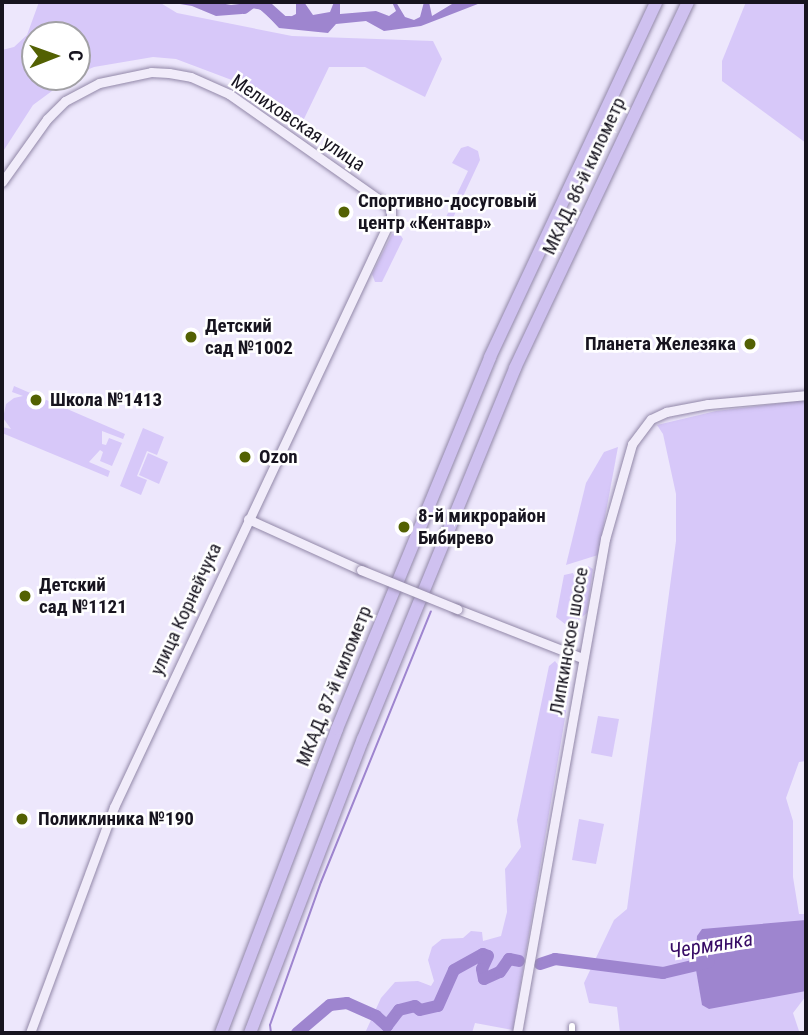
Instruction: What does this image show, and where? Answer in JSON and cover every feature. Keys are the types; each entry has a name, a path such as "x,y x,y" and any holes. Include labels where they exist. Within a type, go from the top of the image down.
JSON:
{"highway":[{"name":"МКАД, 86-й километр","path":"490,357 656,2"},
{"name":"МКАД, 86-й километр","path":"250,1033 368,726 515,368 688,2"},
{"name":"МКАД, 87-й километр","path":"221,1033 337,729 490,357"}],"street":[{"name":"Мелиховская улица","path":"2,182 47,118 65,102 99,83 151,72 191,77 229,94 391,208"},
{"name":"улица Корнейчука","path":"30,1033 114,807 391,218 391,208"},
{"name":"Липкинское шоссе","path":"517,1033 582,657 615,496 628,454 642,428 656,416 690,407 806,395"},
{"path":"248,519 361,570 582,657"}],"shaded area":[{"path":"39,2 159,2 177,13 292,36 433,41 442,59 425,97 365,67 329,67 302,123 237,82 176,59 153,57 91,68 91,21 32,21"},
{"path":"746,2 806,2 806,143 722,81 722,61"},
{"path":"21,41 21,91 52,91 33,105 2,153 2,50 14,47"},
{"path":"468,146 478,151 480,160 452,220 446,217 468,171 452,163 461,148"},
{"path":"399,233 403,239 382,282 375,282 372,274 392,234"},
{"name":"Школа №1413","path":"14,386 125,434 123,439 102,431 102,444 106,445 109,438 122,443 112,466 100,461 103,452 100,450 89,462 110,471 108,477 2,433 2,427 11,429 3,418 6,404 23,396 12,392"},
{"path":"806,400 806,761 799,762 786,798 793,821 793,877 799,914 806,914 806,924 755,928 699,980 806,984 806,996 793,1013 799,1031 620,1033 617,1007 589,1003 584,983 614,920 627,909 676,541 676,494 663,434 657,425 716,411"},
{"path":"143,428 164,437 157,455 147,451 137,476 147,480 141,495 120,486"},
{"path":"618,447 598,555 566,565 586,483 604,452"},
{"path":"148,453 168,462 159,484 139,475"},
{"path":"588,566 593,569 587,613 576,622 565,624 556,617 564,575 573,573 576,581 583,582"},
{"path":"555,661 571,682 513,1030 475,1023 472,1033 365,1033 381,998 395,982 418,981 431,986 434,981 428,960 432,947 442,939 463,938 471,931 482,932 483,941 501,936 507,912 505,869 521,847 517,820 549,666"},
{"path":"598,716 619,719 612,757 591,753"},
{"path":"579,819 604,824 596,864 572,860"}],"water":[{"path":"168,2 215,2 231,5 257,2 272,14 286,19 296,14 296,2 304,2 313,15 330,12 334,2 340,2 340,14 376,11 389,16 396,11 392,2 396,2 405,17 414,20 420,17 424,2 429,2 432,16 452,4 450,2 483,2 421,26 384,31 366,21 336,24 328,33 279,28 263,11 253,6 242,14 216,16 192,6"},
{"path":"806,920 806,991 709,1009 702,1005 695,964 697,936 702,929"}],"waterway":[{"path":"244,8 252,2 263,4 283,22 290,22"},
{"path":"271,1033 270,1025 321,882 431,611"},
{"name":"Чермянка","path":"297,1033 330,1005 347,1003 376,1016 387,1026 399,1010 415,1006 420,1010 438,1006 454,970 483,954 488,956 482,969 484,979 500,972 509,959 519,961"},
{"name":"Чермянка","path":"540,964 555,959 663,973 709,962"}],"place":[{"name":"Спортивно-досуговый центр «Кентавр»","path":"344,212"},
{"name":"Детский сад №1002","path":"191,337"},
{"name":"Планета Железяка","path":"750,344"},
{"name":"Школа №1413","path":"36,400"},
{"name":"Ozon","path":"245,457"},
{"name":"8-й микрорайон Бибирево","path":"404,527"},
{"name":"Детский сад №1121","path":"25,596"},
{"name":"Поликлиника №190","path":"22,819"}]}
